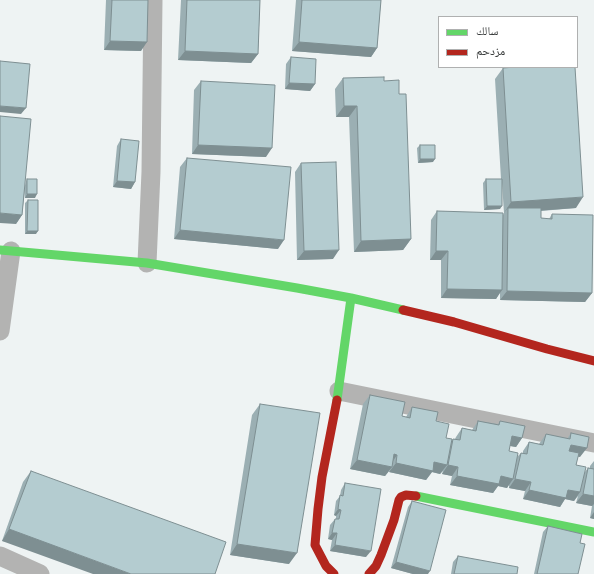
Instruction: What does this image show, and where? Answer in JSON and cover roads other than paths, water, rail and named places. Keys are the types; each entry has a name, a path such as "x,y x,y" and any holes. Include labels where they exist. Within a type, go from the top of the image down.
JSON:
{"main road":[{"path":"6,250 147,264 351,298 454,322 594,361"},
{"path":"334,574 326,566 315,545 322,477 339,391 351,298"},
{"path":"369,574 376,566 381,555 394,520 399,500 401,497 406,495 594,532"}],"street":[{"path":"147,264 151,172 153,0"},
{"path":"0,331 6,250"},
{"path":"339,391 594,443"},
{"path":"0,556 40,574"}]}
